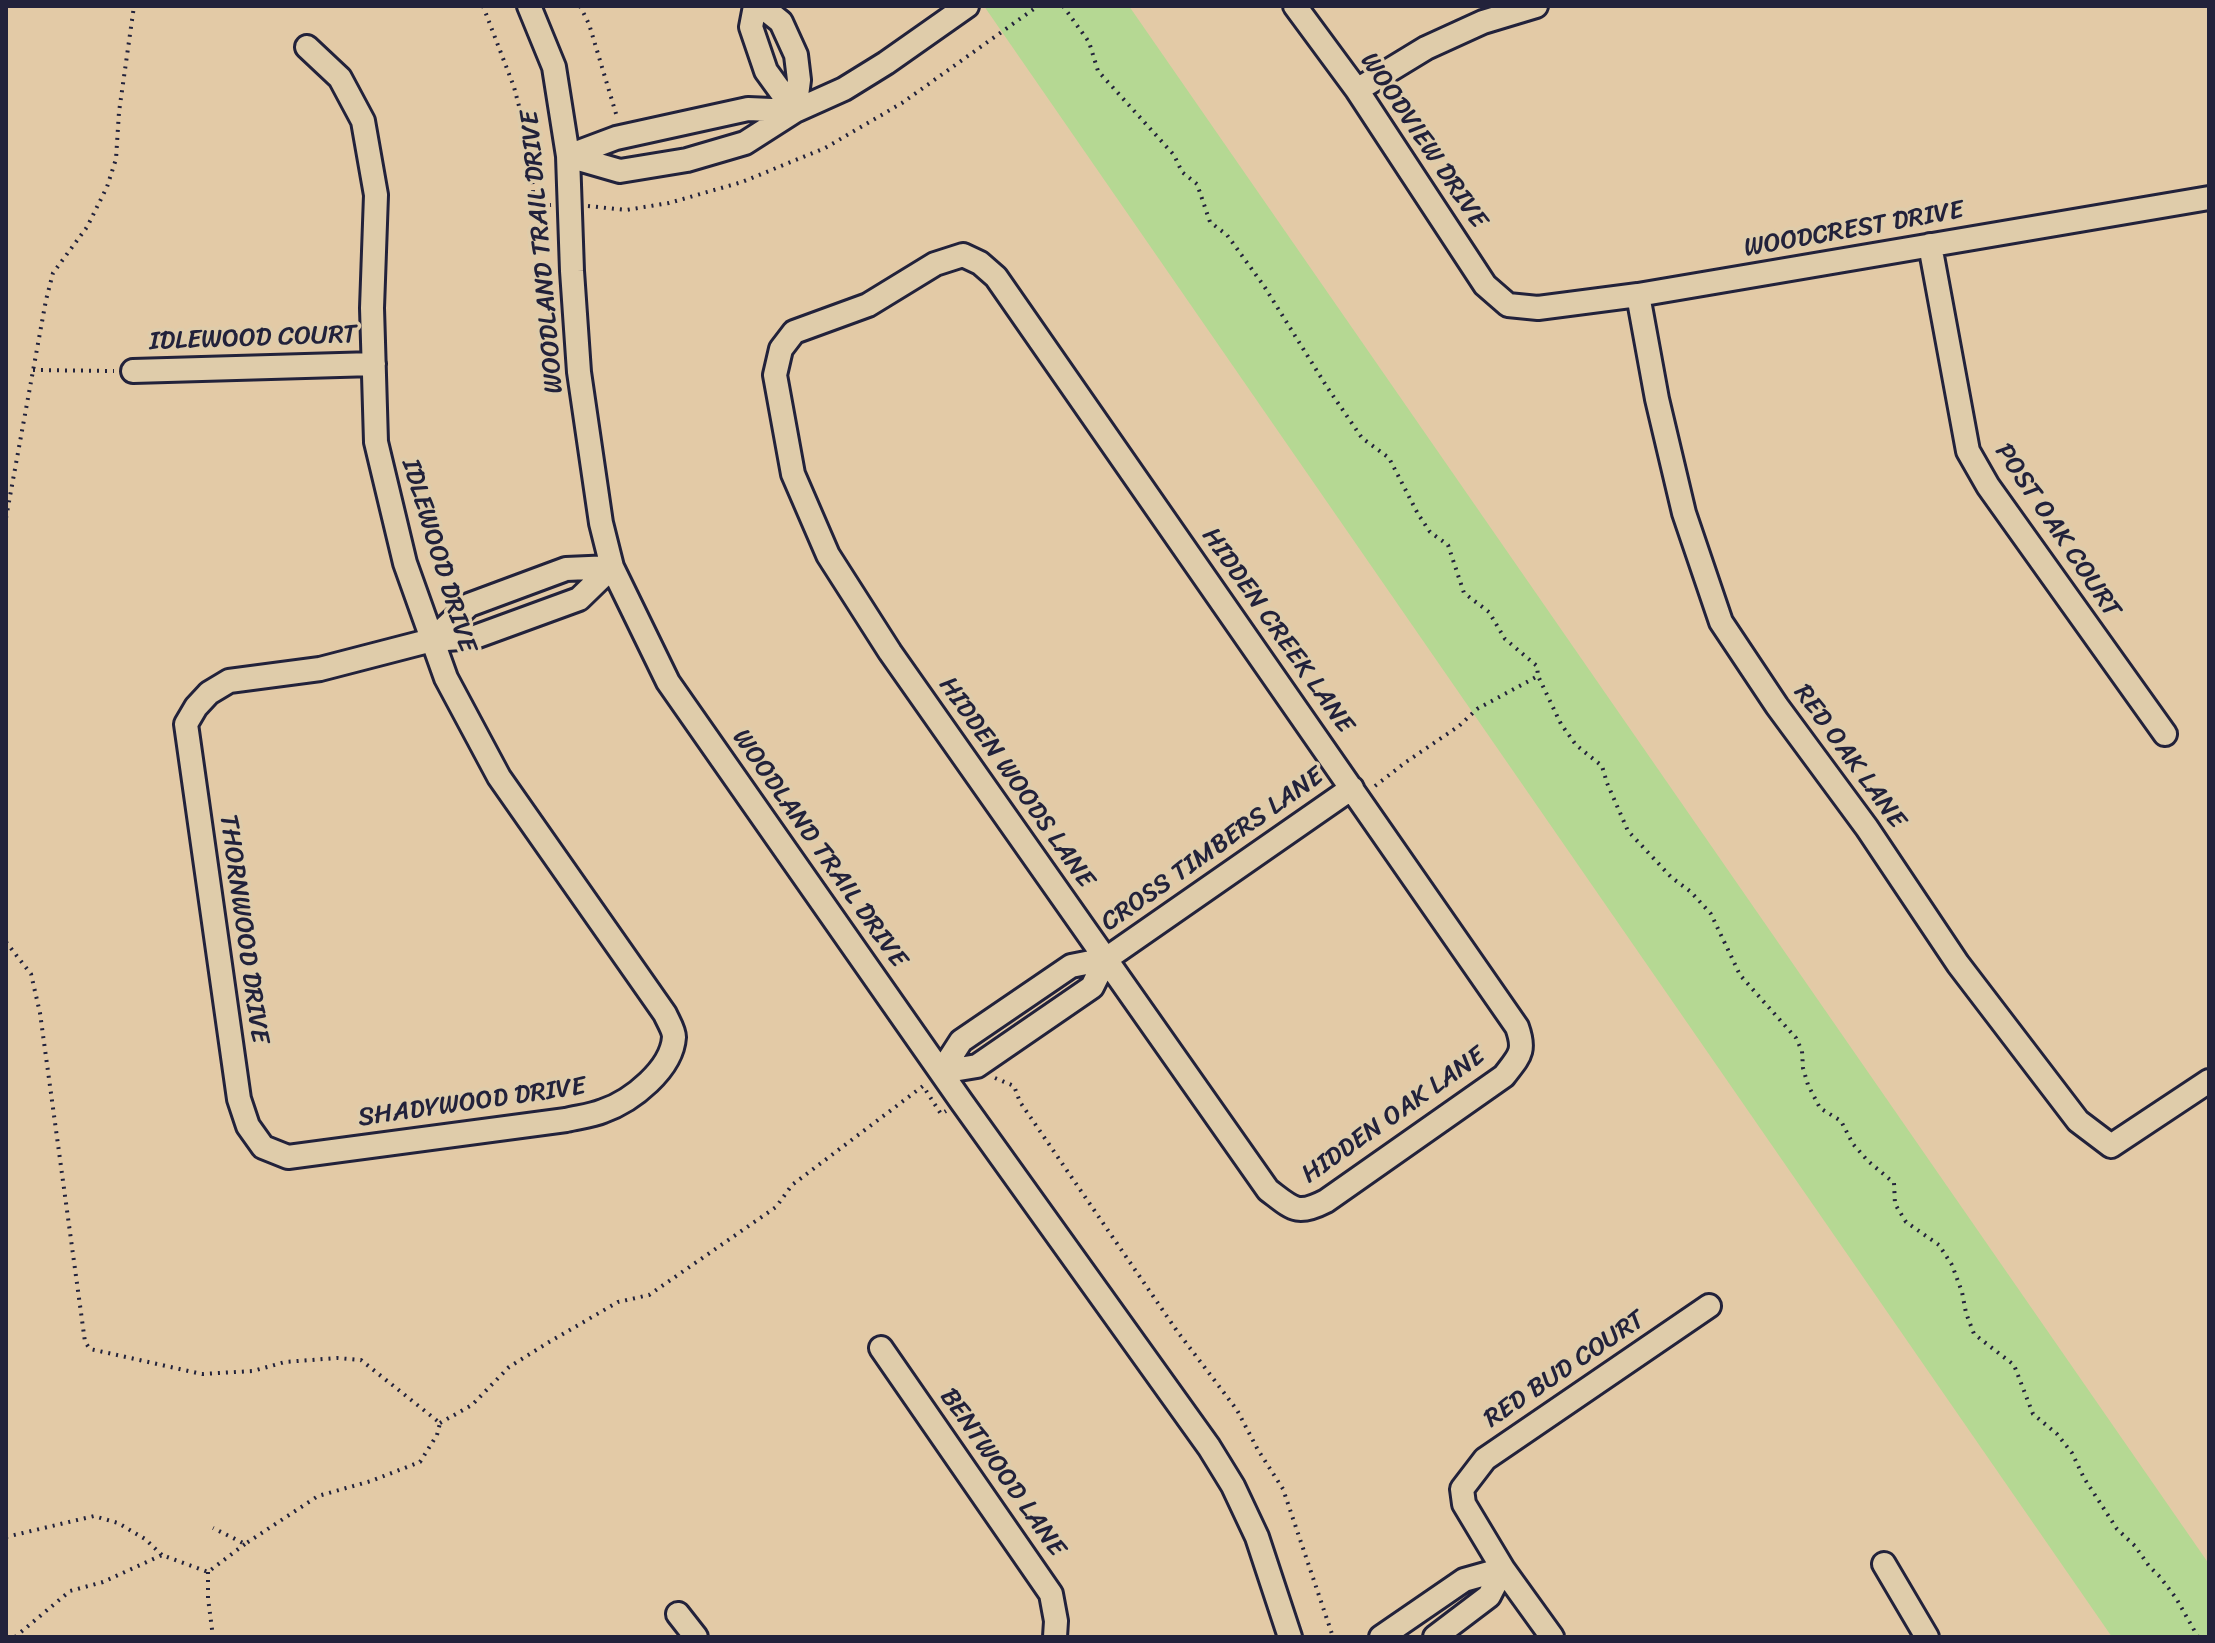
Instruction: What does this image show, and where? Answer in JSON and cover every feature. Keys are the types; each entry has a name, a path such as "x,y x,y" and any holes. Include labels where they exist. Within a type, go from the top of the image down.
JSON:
{"street":[{"name":"WOODLAND TRAIL DRIVE","path":"529,6 554,67 568,156 579,372 601,523 612,567 668,682 961,1101 1209,1447 1233,1486 1257,1537 1290,1637"},
{"path":"758,6 781,22 796,55 799,80 795,111 766,71 751,27 758,6"},
{"path":"568,156 620,171 687,160 745,143 795,111 844,89 967,6"},
{"name":"WOODVIEW DRIVE","path":"1295,6 1357,90 1485,285 1508,305"},
{"path":"1357,90 1426,48 1483,22 1536,6"},
{"name":"IDLEWOOD DRIVE","path":"307,47 340,78 363,121 376,195 372,308 376,442 405,563 446,678 499,777 665,1014 674,1034"},
{"path":"568,156 616,138 748,109 795,111"},
{"name":"WOODCREST DRIVE","path":"1508,305 1538,308 1638,295 2209,198"},
{"name":"POST OAK COURT","path":"1930,245 1968,451 1988,486 2165,734"},
{"name":"HIDDEN CREEK LANE","path":"781,349 794,332 868,305 935,264 963,255 980,263 996,277 1517,1027 1522,1040 1521,1054"},
{"name":"RED OAK LANE","path":"1638,295 1657,399 1684,513 1721,622 1777,706 1867,828 1958,964 2078,1121 2111,1146 2209,1081"},
{"name":"HIDDEN WOODS LANE","path":"781,349 775,375 793,474 828,555 890,652 1268,1190 1294,1209"},
{"name":"IDLEWOOD COURT","path":"133,371 374,364"},
{"path":"432,640 469,605 566,569 612,567"},
{"path":"432,640 475,637 579,599 612,567"},
{"name":"THORNWOOD DRIVE","path":"288,1157 263,1147 248,1126 239,1099 186,724 209,693 229,681 320,669 432,640"},
{"name":"CROSS TIMBERS LANE","path":"941,1072 961,1041 1071,966 1106,959 1356,794"},
{"name":"SHADYWOOD DRIVE","path":"288,1157 566,1120 605,1111 657,1076 669,1059 674,1034"},
{"name":"HIDDEN OAK LANE","path":"1294,1209 1308,1210 1326,1201 1504,1076 1521,1054"},
{"name":"RED BUD COURT","path":"1503,1569 1464,1504 1462,1489 1473,1472 1485,1459 1709,1306"},
{"name":"BENTWOOD LANE","path":"881,1348 1051,1594 1056,1621 1055,1637"},
{"path":"1884,1564 1927,1637"},
{"path":"1381,1637 1464,1580 1503,1569"},
{"path":"1435,1637 1489,1596 1503,1569"},
{"path":"1503,1569 1552,1637"},
{"path":"678,1614 696,1637"}],"path":[{"path":"6,518 53,273 87,227 107,187 116,159 119,112 134,6"},
{"path":"580,6 589,24 618,119 616,138"},
{"path":"1063,6 1089,42 1098,71 1174,155 1182,172 1197,184 1210,222 1227,235 1264,286 1362,438 1389,458 1430,532 1448,545 1464,593 1489,612 1505,639 1537,666 1538,676 1561,724 1576,745 1602,766 1628,831 1711,914 1740,975 1796,1038 1802,1051 1808,1085 1820,1108 1841,1121 1853,1144 1894,1183 1895,1204 1906,1222 1939,1245 1952,1265 1974,1334 2014,1365 2033,1414 2057,1434 2072,1453 2084,1478 2117,1529 2135,1546 2168,1588 2198,1637"},
{"path":"33,370 133,371"},
{"path":"1356,794 1459,726 1477,709 1538,676"},
{"path":"6,942 31,974 40,1013 85,1342 90,1349 202,1374 253,1371 285,1362 337,1358 361,1360 440,1423"},
{"path":"994,1077 1014,1086 1020,1102 1083,1195 1142,1276 1177,1331 1237,1410 1283,1489 1333,1637"},
{"path":"208,1572 318,1496 371,1481 420,1462 437,1435 440,1423 472,1405 509,1367 618,1302 649,1295 661,1287 776,1207 792,1185 923,1086 941,1114 961,1101"},
{"path":"6,1537 94,1516 118,1523 145,1539 162,1555 208,1572"},
{"path":"213,1528 245,1544"},
{"path":"15,1637 70,1591 103,1582 162,1555"},
{"path":"208,1572 213,1637"}],"green space":[{"path":"984,6 1129,6 2209,1564 2209,1637 2112,1637"}]}
